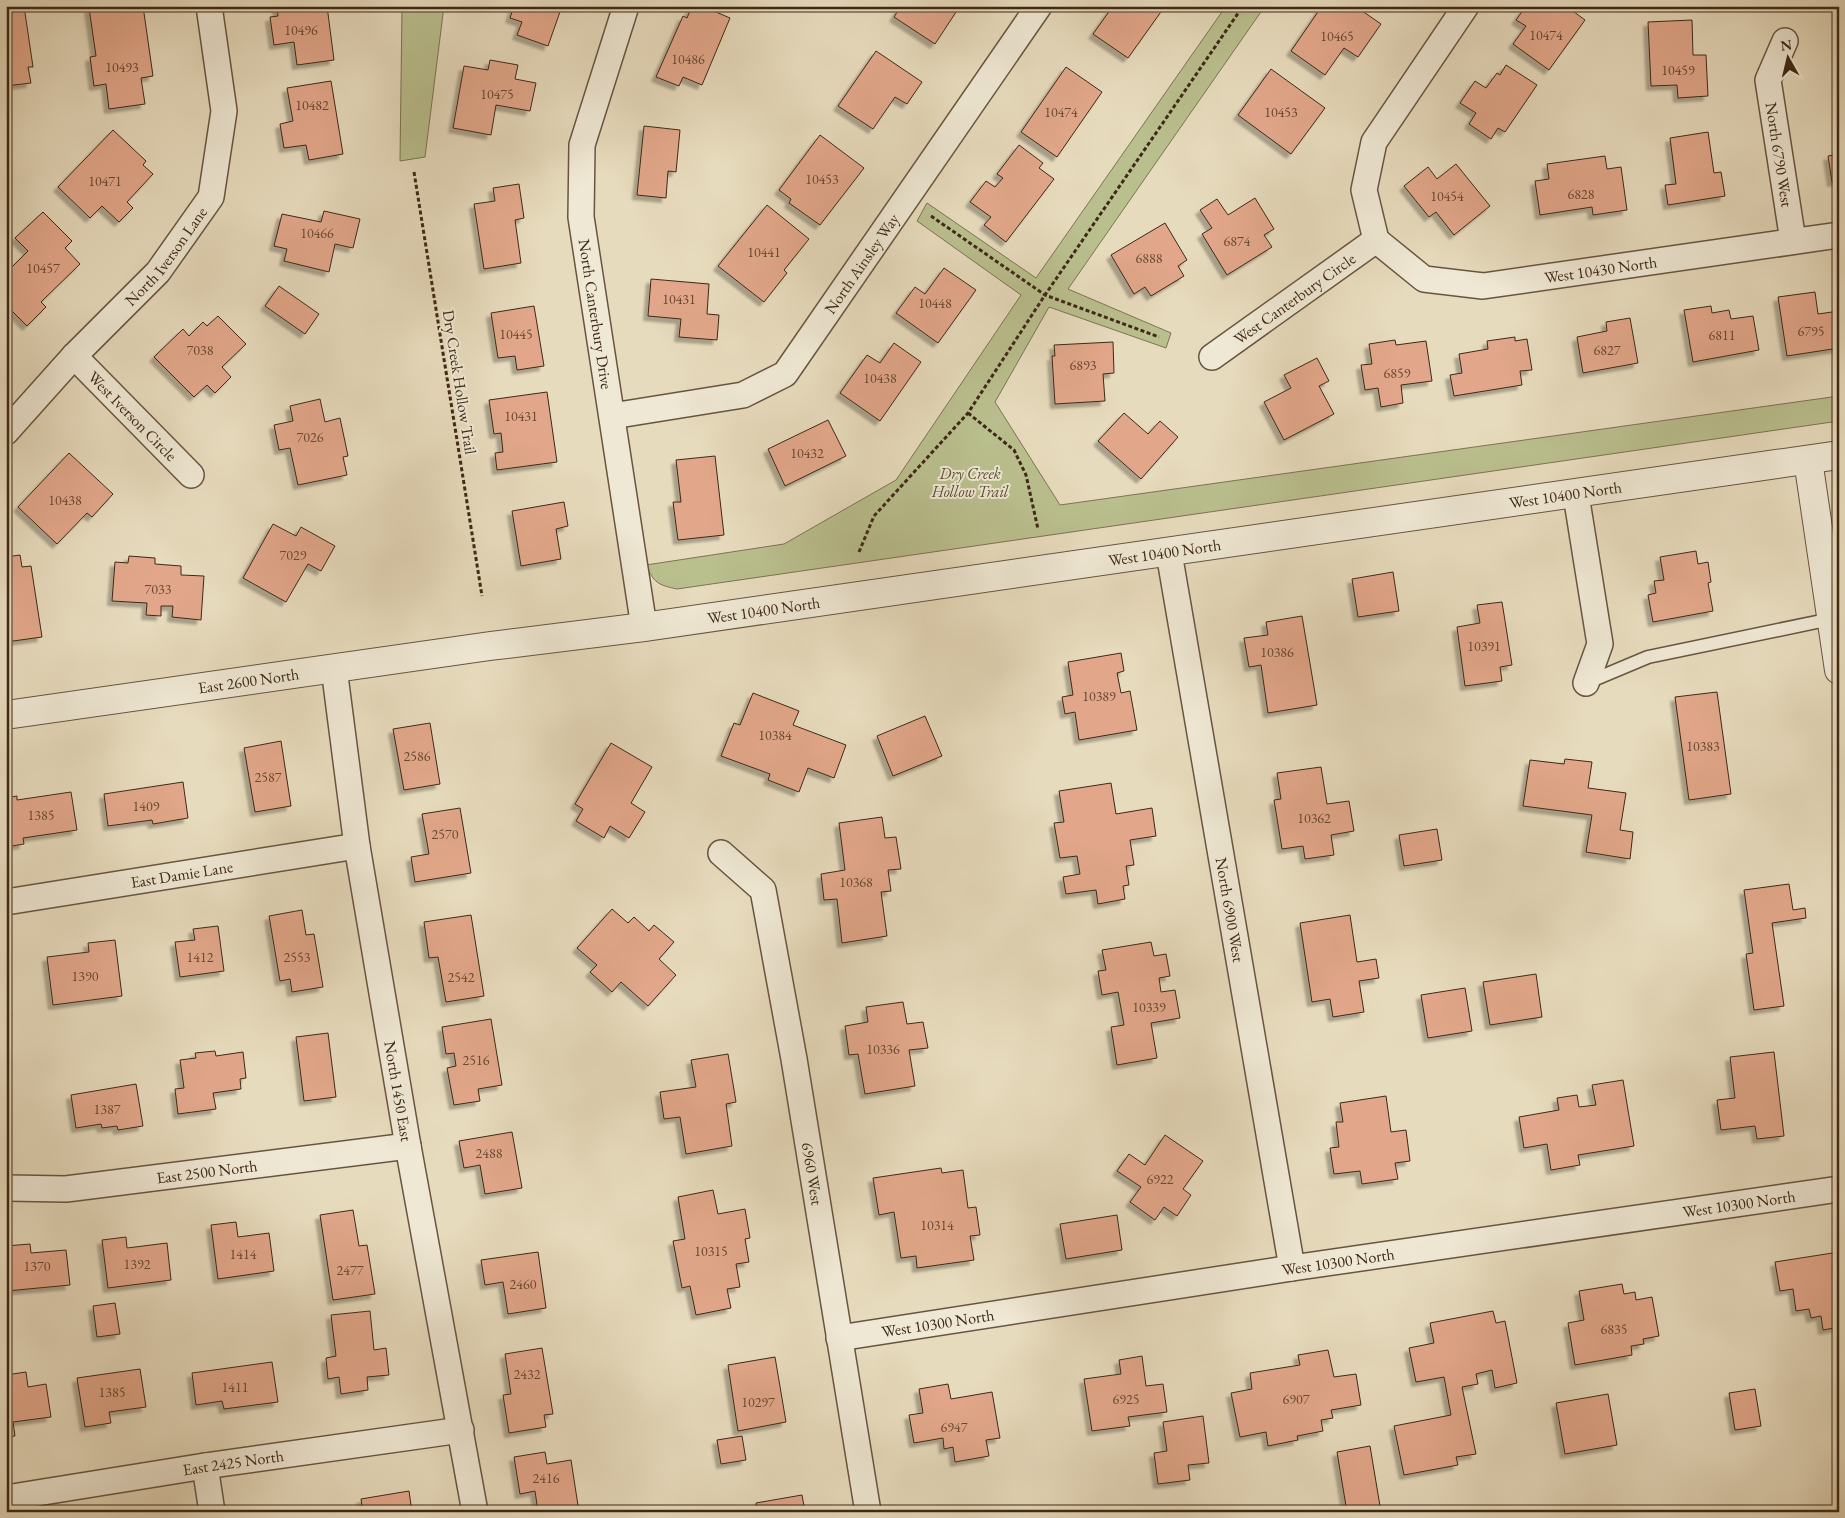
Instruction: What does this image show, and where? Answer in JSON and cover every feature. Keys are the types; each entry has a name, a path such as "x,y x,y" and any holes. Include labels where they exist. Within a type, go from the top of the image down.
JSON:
{"street":[{"name":"North Iverson Lane","path":"6,432 74,356 158,272 210,198 224,111 209,6"},
{"name":"North Canterbury Drive","path":"626,6 582,144 581,217 644,627"},
{"name":"North Ainsley Way","path":"612,416 743,395 785,374 1039,6"},
{"path":"1376,240 1364,190 1374,142 1466,6"},
{"name":"North 6790 West","path":"1785,41 1768,80 1793,241"},
{"name":"West 10430 North","path":"1376,240 1424,279 1482,286 1839,234"},
{"name":"West Canterbury Circle","path":"1212,357 1376,240"},
{"name":"West Iverson Circle","path":"74,356 191,475"},
{"name":"West 10400 North","path":"490,646 644,627 1169,553 1576,495 1839,455"},
{"path":"1808,460 1839,670"},
{"path":"1576,495 1600,644 1586,683"},
{"name":"North 6900 West","path":"1169,553 1292,1268"},
{"name":"East 2600 North","path":"6,715 490,646"},
{"name":"North 1450 East","path":"334,668 357,846 408,1146 475,1512"},
{"name":"East Damie Lane","path":"6,902 357,846"},
{"name":"6960 West","path":"721,853 763,890 794,1059 838,1338 868,1512"},
{"name":"East 2500 North","path":"6,1188 66,1190 408,1146"},
{"name":"West 10300 North","path":"838,1338 1292,1268 1839,1189"},
{"name":"East 2425 North","path":"6,1498 205,1466 461,1430"},
{"path":"205,1466 212,1512"}],"lane":[{"path":"1586,683 1648,657 1831,619"}],"path":[{"path":"859,552 874,516 968,413 1045,294 1243,6"},
{"name":"Dry Creek Hollow Trail","path":"414,172 482,596"},
{"path":"931,216 1045,294 1159,337"},
{"path":"968,413 1014,450 1026,475 1038,529"}],"green space":[{"path":"402,6 444,6 425,157 400,161"},
{"name":"Dry Creek Hollow Trail","path":"1226,6 1265,6 1068,289 1171,333 1166,348 1049,307 995,402 1060,505 1839,396 1839,421 677,589 657,582 646,565 784,544 896,480 1021,295 917,221 927,203 1036,278"}],"building":[{"path":"6,6 24,6 33,67 28,67 31,83 6,86"},
{"path":"99,6 143,6 153,76 141,78 145,104 109,109 106,84 94,86 90,57 96,56 89,8"},
{"path":"277,6 327,6 334,60 297,65 294,42 274,45 270,17 278,16"},
{"path":"514,6 562,6 548,46 517,35 522,22 510,18"},
{"path":"692,6 702,6 730,18 702,85 683,77 679,86 656,77 683,16 687,18"},
{"path":"901,6 960,6 935,44 894,17"},
{"path":"1113,6 1159,6 1163,9 1128,58 1093,34"},
{"path":"1322,6 1355,6 1381,24 1358,57 1344,48 1325,75 1291,51"},
{"path":"1526,6 1566,6 1585,20 1549,70 1513,44 1526,26 1516,20"},
{"path":"1692,20 1693,55 1706,55 1708,96 1678,98 1677,85 1651,86 1648,22"},
{"path":"876,51 922,82 907,104 895,97 873,129 838,106"},
{"path":"490,60 518,65 515,79 536,83 530,111 496,105 491,135 453,128 464,66 488,70"},
{"path":"1506,65 1537,85 1505,132 1498,128 1491,139 1469,124 1476,113 1460,103 1475,81 1486,88 1497,73 1500,75"},
{"path":"1066,67 1102,92 1057,157 1021,132"},
{"path":"1271,69 1325,108 1291,154 1238,115"},
{"path":"331,81 343,154 309,160 306,145 284,148 280,124 293,121 287,88"},
{"path":"644,126 680,130 676,172 668,171 666,198 637,195"},
{"path":"113,130 146,161 143,165 153,174 127,202 133,208 119,222 102,206 90,218 58,187"},
{"path":"1708,132 1714,173 1721,172 1725,196 1668,205 1665,185 1676,184 1670,138"},
{"path":"820,135 864,168 820,225 789,203 791,199 779,190"},
{"path":"1019,145 1043,163 1039,168 1054,179 1006,242 984,225 991,217 970,202 986,181 995,187 1003,178 997,174"},
{"path":"1839,154 1839,181 1832,182 1828,156"},
{"path":"1605,156 1607,169 1621,167 1627,210 1593,215 1592,207 1540,215 1535,181 1549,179 1547,164"},
{"path":"1456,164 1490,206 1454,235 1436,212 1429,217 1404,186 1428,167 1437,179"},
{"path":"519,184 524,218 515,220 521,263 484,269 474,204 495,201 493,188"},
{"path":"1255,198 1274,229 1264,235 1272,247 1227,275 1202,234 1212,228 1200,210 1217,199 1228,215"},
{"path":"767,205 809,239 784,270 787,273 764,302 718,266"},
{"path":"324,211 360,219 353,248 335,244 329,272 284,261 287,249 274,246 282,214 321,222"},
{"path":"43,212 72,241 65,248 80,264 41,302 46,307 27,326 6,305 6,273 28,251 15,238"},
{"path":"1165,223 1187,260 1178,266 1184,276 1151,296 1145,287 1134,294 1111,255"},
{"path":"944,268 976,290 938,343 896,313 915,287 925,294"},
{"path":"651,279 709,284 707,314 719,315 717,340 679,337 681,319 648,316"},
{"path":"279,286 319,314 305,334 265,306"},
{"path":"1815,292 1818,314 1839,311 1839,348 1787,356 1778,297"},
{"path":"534,306 544,366 517,370 515,356 498,358 491,313"},
{"path":"1711,306 1712,313 1729,310 1731,319 1753,316 1759,350 1693,362 1684,310"},
{"path":"218,316 246,344 222,367 231,377 215,393 207,385 194,397 154,357 183,329 189,336 203,322 207,326"},
{"path":"1630,318 1638,363 1583,373 1577,337 1607,331 1606,322"},
{"path":"1515,337 1515,341 1527,339 1532,370 1520,371 1522,385 1454,396 1450,375 1462,373 1459,354 1488,349 1487,341"},
{"path":"1395,340 1396,345 1426,341 1432,381 1401,385 1403,403 1381,407 1378,388 1365,390 1361,365 1372,364 1369,344"},
{"path":"1113,342 1114,373 1103,374 1105,401 1055,404 1052,356 1055,356 1054,345"},
{"path":"894,343 921,362 880,421 840,393 867,355 880,363"},
{"path":"1317,358 1329,381 1319,386 1334,414 1284,440 1264,402 1291,388 1284,375"},
{"path":"547,392 557,462 497,470 495,453 503,452 501,433 494,434 489,400"},
{"path":"320,399 325,422 340,418 348,456 343,457 347,475 298,485 290,448 279,450 274,425 293,421 290,406"},
{"path":"1124,413 1148,434 1160,421 1178,437 1141,479 1098,441"},
{"path":"828,420 846,456 785,486 768,449"},
{"path":"69,453 113,494 92,517 87,513 57,544 18,507"},
{"path":"715,456 724,535 678,540 673,502 681,502 676,460"},
{"path":"564,502 568,526 556,529 561,559 521,566 512,511"},
{"path":"273,524 296,536 301,527 335,546 321,571 308,564 286,602 243,578"},
{"path":"1696,551 1698,564 1708,562 1711,582 1708,583 1713,611 1653,622 1648,595 1656,593 1654,581 1664,580 1660,557"},
{"path":"20,555 22,567 31,566 42,637 6,642 6,557"},
{"path":"129,556 155,558 155,564 181,566 181,575 204,576 201,620 172,617 173,606 161,606 161,616 146,615 147,603 112,601 115,562 128,563"},
{"path":"1393,572 1399,611 1358,617 1352,579"},
{"path":"1502,602 1512,665 1500,667 1502,681 1465,686 1457,627 1480,623 1477,605"},
{"path":"1302,616 1317,705 1268,713 1261,665 1249,667 1244,638 1268,635 1266,622"},
{"path":"1121,653 1124,671 1117,673 1121,693 1130,691 1137,730 1079,740 1075,712 1065,714 1062,697 1073,695 1068,662"},
{"path":"1717,692 1731,794 1689,800 1675,697"},
{"path":"753,693 799,711 793,725 846,745 834,778 808,768 799,792 768,780 770,774 721,756 734,723 740,725"},
{"path":"925,716 942,756 893,776 877,736"},
{"path":"430,723 440,784 404,790 393,729"},
{"path":"281,741 291,806 255,812 244,748"},
{"path":"611,743 652,767 631,803 645,812 629,838 610,826 604,838 576,821 583,809 575,804"},
{"path":"1565,759 1592,762 1588,788 1626,793 1620,830 1633,832 1630,859 1586,852 1592,815 1523,806 1530,760 1564,764"},
{"path":"1321,767 1327,804 1349,801 1354,831 1331,835 1334,855 1305,859 1303,846 1282,849 1274,800 1281,799 1277,773"},
{"path":"183,782 188,818 153,824 152,820 108,826 104,794"},
{"path":"1111,783 1116,814 1152,808 1156,836 1130,840 1134,865 1126,866 1129,885 1123,886 1125,899 1098,904 1096,890 1066,894 1063,877 1080,874 1077,856 1060,858 1054,823 1064,822 1059,791"},
{"path":"71,792 77,830 23,838 24,844 6,847 6,798 17,796 17,800"},
{"path":"460,808 471,873 415,882 411,857 429,854 422,814"},
{"path":"882,817 885,838 896,837 901,869 888,870 891,891 881,892 887,936 842,943 837,899 824,900 821,874 845,870 839,823"},
{"path":"1437,829 1442,860 1404,866 1399,835"},
{"path":"1789,884 1793,910 1805,908 1806,918 1772,923 1784,1006 1754,1010 1746,954 1753,953 1744,890"},
{"path":"612,909 628,923 634,917 649,931 654,925 674,942 659,959 676,975 648,1006 621,982 612,992 590,972 597,965 577,948"},
{"path":"302,910 306,935 314,934 323,987 292,992 290,979 280,981 269,916"},
{"path":"471,915 484,996 446,1002 438,957 429,958 424,922"},
{"path":"1350,915 1357,962 1376,959 1379,978 1359,981 1364,1012 1333,1017 1330,999 1312,1002 1300,923"},
{"path":"218,926 224,971 180,977 175,942 195,940 193,929"},
{"path":"115,940 122,996 53,1005 47,957 89,952 88,943"},
{"path":"1151,942 1154,956 1166,954 1170,976 1159,978 1161,992 1175,990 1180,1018 1151,1023 1157,1058 1117,1065 1111,1027 1124,1025 1118,992 1102,995 1098,971 1106,970 1102,950"},
{"path":"6,966 12,1015 6,1016"},
{"path":"1536,974 1542,1017 1490,1025 1483,982"},
{"path":"1465,988 1472,1031 1428,1038 1421,995"},
{"path":"903,1002 907,1024 923,1022 928,1048 909,1050 915,1086 865,1094 858,1054 849,1055 845,1026 868,1022 866,1007"},
{"path":"491,1019 502,1085 478,1089 480,1101 454,1105 447,1068 456,1066 454,1053 446,1054 442,1027"},
{"path":"328,1033 336,1097 304,1101 296,1037"},
{"path":"215,1051 216,1056 243,1052 246,1078 240,1079 241,1089 213,1093 216,1109 178,1114 175,1089 184,1088 180,1060 196,1058 195,1053"},
{"path":"1774,1052 1784,1136 1757,1139 1755,1126 1721,1130 1717,1100 1735,1098 1730,1057"},
{"path":"728,1054 736,1102 726,1104 732,1146 686,1154 680,1117 664,1119 660,1092 696,1087 691,1060"},
{"path":"1623,1080 1634,1146 1578,1155 1580,1165 1551,1170 1547,1144 1524,1148 1519,1117 1559,1110 1557,1098 1577,1095 1579,1107 1596,1105 1592,1085"},
{"path":"136,1084 143,1126 118,1130 117,1126 102,1128 101,1124 76,1128 71,1095"},
{"path":"1386,1096 1391,1132 1406,1130 1410,1161 1395,1163 1398,1179 1362,1184 1360,1171 1334,1174 1330,1148 1339,1147 1336,1122 1343,1122 1340,1103"},
{"path":"6,1104 10,1105 7,1133 6,1133"},
{"path":"512,1132 522,1188 485,1194 480,1165 464,1168 459,1141"},
{"path":"1165,1135 1203,1161 1183,1189 1191,1195 1177,1216 1164,1207 1155,1220 1130,1202 1141,1187 1117,1171 1129,1154 1145,1165"},
{"path":"941,1168 942,1173 963,1170 968,1208 976,1207 980,1235 970,1236 974,1260 917,1268 916,1256 901,1258 894,1212 879,1215 873,1178"},
{"path":"713,1190 718,1214 745,1209 750,1238 745,1239 749,1262 736,1264 740,1287 727,1289 731,1308 696,1315 690,1286 682,1288 673,1241 685,1239 678,1197"},
{"path":"353,1210 359,1246 367,1245 375,1294 333,1300 320,1215"},
{"path":"1117,1215 1122,1250 1066,1259 1060,1224"},
{"path":"236,1222 238,1237 269,1233 274,1271 218,1279 211,1225"},
{"path":"126,1237 127,1248 167,1243 171,1280 108,1288 102,1240"},
{"path":"30,1244 31,1253 66,1250 70,1285 7,1291 6,1246"},
{"path":"538,1252 546,1308 508,1314 503,1282 485,1285 481,1260"},
{"path":"1839,1252 1839,1327 1823,1330 1821,1316 1811,1318 1809,1309 1796,1311 1793,1289 1780,1291 1775,1262"},
{"path":"1622,1284 1624,1294 1635,1292 1636,1300 1652,1297 1659,1336 1643,1339 1644,1344 1631,1346 1632,1355 1575,1365 1568,1323 1584,1320 1579,1291"},
{"path":"115,1303 120,1334 97,1337 93,1306"},
{"path":"370,1311 374,1350 386,1348 389,1375 367,1377 368,1390 341,1394 339,1377 328,1379 326,1358 336,1356 331,1315"},
{"path":"1493,1311 1496,1323 1505,1321 1517,1383 1495,1388 1492,1370 1476,1374 1478,1384 1462,1387 1476,1454 1456,1457 1458,1465 1404,1475 1394,1426 1451,1415 1444,1377 1416,1382 1409,1348 1434,1343 1430,1323"},
{"path":"542,1348 553,1414 544,1415 546,1427 509,1433 503,1395 511,1394 505,1354"},
{"path":"1328,1350 1334,1377 1356,1374 1361,1405 1331,1410 1333,1418 1321,1420 1323,1431 1297,1436 1298,1440 1268,1446 1266,1432 1240,1437 1231,1393 1252,1389 1250,1373 1300,1365 1298,1355"},
{"path":"1142,1356 1146,1386 1163,1384 1167,1412 1128,1417 1130,1426 1092,1431 1084,1379 1121,1374 1119,1360"},
{"path":"775,1357 786,1422 738,1431 728,1365"},
{"path":"272,1362 278,1402 224,1409 222,1401 196,1405 192,1373"},
{"path":"140,1369 146,1407 109,1412 111,1423 85,1427 77,1378"},
{"path":"26,1372 28,1387 46,1384 51,1417 13,1422 15,1436 6,1437 6,1375"},
{"path":"948,1384 951,1399 992,1392 1000,1438 986,1440 989,1456 955,1462 953,1447 944,1449 943,1438 914,1443 909,1415 923,1413 919,1389"},
{"path":"1755,1389 1761,1426 1735,1430 1729,1393"},
{"path":"1608,1394 1617,1445 1565,1454 1556,1403"},
{"path":"1203,1416 1209,1463 1188,1465 1190,1480 1158,1484 1154,1453 1167,1451 1163,1422"},
{"path":"742,1436 746,1460 721,1464 717,1440"},
{"path":"1370,1446 1381,1512 1347,1512 1337,1452"},
{"path":"545,1452 547,1464 571,1460 579,1512 538,1512 535,1491 520,1494 514,1457"},
{"path":"409,1491 412,1512 363,1512 361,1499"},
{"path":"802,1495 805,1512 757,1512 756,1503"},
{"path":"292,1507 293,1512 264,1512"}]}
